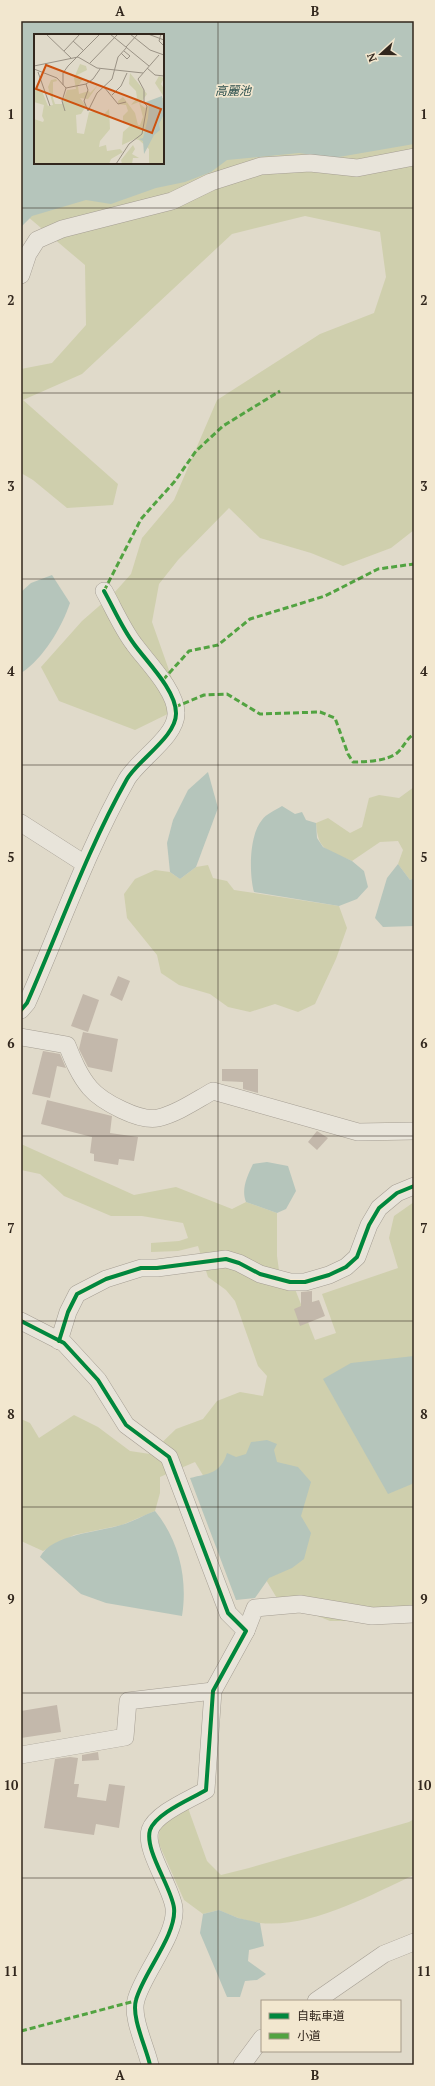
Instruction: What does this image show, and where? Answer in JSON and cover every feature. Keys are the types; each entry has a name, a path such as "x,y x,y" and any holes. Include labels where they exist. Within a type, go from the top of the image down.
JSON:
{"street":[{"path":"21,275 28,254 37,240 62,229 172,201 211,182 261,166 310,163 357,168 414,157"},
{"path":"21,1010 27,1003 52,946 93,845 128,778 148,754 170,732 176,713 171,696 162,680 133,643 104,591"},
{"path":"21,823 85,864"},
{"path":"21,1037 67,1045 80,1074 91,1089 121,1110 137,1116 156,1118 180,1110 213,1091 358,1132 414,1131"},
{"path":"59,1341 68,1312 77,1294 106,1279 141,1268 157,1268 226,1259 239,1263 260,1274 290,1282 305,1282 329,1275 346,1266 357,1257 369,1225 380,1208 397,1193 414,1186"},
{"path":"21,1321 64,1343 98,1380 126,1425 169,1456 228,1614 246,1631"},
{"path":"150,2065 137,2024 135,2001 171,1929 174,1908 151,1846 150,1830 160,1816 206,1790 213,1691 246,1631 255,1608 300,1604 372,1616 414,1614"},
{"path":"21,1755 125,1737 128,1701 213,1691"},
{"path":"317,2000 384,1954 414,1942"},
{"path":"242,2065 261,2039"}],"green space":[{"path":"21,21 414,21 414,530 391,548 343,566 311,553 260,538 229,508 178,560 159,584 152,622 182,707 135,730 59,701 41,667 82,621 114,593 131,574 142,538 174,500 217,400 320,334 374,313 386,277 380,232 305,216 232,234 82,374 23,400 118,484 113,505 67,508 33,480 21,473 21,369 52,363 86,325 85,265 21,211"},
{"path":"414,787 414,878 410,880 398,864 403,850 398,841 380,842 352,861 326,849 319,840 316,823 328,818 350,833 362,827 369,798 379,795 399,798"},
{"path":"208,865 213,878 227,881 234,890 339,906 347,928 336,959 315,1004 298,1012 275,1004 250,1012 228,1007 210,994 179,985 161,973 157,955 127,918 124,894 135,879 155,870 170,872 180,879 196,867"},
{"path":"21,1144 134,1195 176,1187 232,1209 246,1202 277,1213 277,1256 281,1285 295,1289 315,1340 336,1333 322,1294 398,1268 389,1238 394,1216 414,1202 414,1621 330,1621 278,1600 195,1462 160,1477 160,1493 155,1511 122,1525 74,1535 43,1551 21,1541 21,1419 30,1423 39,1438 74,1415 98,1427 130,1451 150,1454 176,1429 203,1419 217,1401 240,1392 263,1396 267,1376 258,1366 235,1301 226,1290 208,1277 198,1246 178,1251 151,1252 151,1243 179,1241 188,1238 183,1223 142,1216 111,1216 64,1196 40,1174 21,1170"},
{"path":"188,1808 207,1861 221,1875 409,1822 414,1819 414,1875 359,1901 319,1916 300,1921 260,1923 239,1918 219,1910 203,1914 184,1900 159,1844 160,1831 166,1821"}],"water":[{"name":"高麗池","path":"21,21 414,21 414,144 333,158 299,153 227,160 211,172 185,182 156,188 111,204 86,200 32,216 21,227"},
{"path":"52,575 70,603 51,642 37,660 21,673 21,592 31,583"},
{"path":"208,772 218,808 196,867 180,879 170,872 167,843 173,820 188,790"},
{"path":"282,806 295,814 302,812 306,820 316,823 317,838 323,847 352,861 364,871 368,887 357,899 339,906 254,892 251,875 251,855 255,835 264,818"},
{"path":"398,864 410,880 414,878 414,926 383,927 375,918 387,878"},
{"path":"267,1162 288,1166 296,1191 286,1209 277,1213 246,1202 244,1192 245,1183 253,1164"},
{"path":"414,1356 414,1481 412,1484 388,1494 323,1379 351,1363"},
{"path":"267,1440 277,1444 274,1450 277,1462 298,1467 311,1482 301,1516 311,1533 304,1559 292,1568 269,1578 255,1598 236,1600 190,1478 213,1472 221,1465 227,1453 236,1457 246,1454 251,1442"},
{"path":"155,1511 170,1534 180,1560 184,1588 182,1616 106,1603 81,1594 40,1557 46,1549 65,1539 125,1524"},
{"path":"219,1910 238,1918 260,1923 264,1946 249,1950 248,1961 266,1974 257,1980 245,1981 240,1997 227,1997 200,1933 203,1914"}],"building":[{"path":"118,976 130,981 122,1001 110,995"},
{"path":"83,994 99,1000 88,1032 71,1026"},
{"path":"83,1032 118,1039 112,1072 88,1067 79,1049"},
{"path":"43,1051 60,1054 66,1068 57,1066 50,1098 32,1094"},
{"path":"222,1069 258,1069 258,1093 243,1089 243,1082 222,1081"},
{"path":"47,1100 112,1116 110,1133 138,1137 134,1161 119,1159 118,1165 94,1161 94,1154 90,1153 92,1137 41,1124"},
{"path":"317,1131 328,1138 317,1150 308,1142"},
{"path":"312,1291 312,1302 319,1300 325,1316 300,1326 294,1309 301,1306 301,1292"},
{"path":"57,1705 61,1732 21,1738 21,1711"},
{"path":"98,1752 99,1760 82,1761 82,1755"},
{"path":"70,1757 78,1758 74,1784 79,1784 77,1797 106,1801 109,1784 125,1786 119,1828 96,1824 94,1835 44,1828 55,1759"}],"marked path":[{"path":"104,591 141,519 175,481 196,451 223,426 280,391"},
{"path":"163,680 189,651 218,645 250,619 325,596 378,569 414,564"},
{"path":"175,707 204,695 227,694 260,714 320,712 335,718 348,754 353,762 364,762 393,756 414,734"},
{"path":"21,2031 135,2001"}],"cycle path":[{"path":"21,1010 27,1003 86,861 127,779 164,739 175,722 175,704 171,695 160,676 130,638 104,591"},
{"path":"59,1341 68,1312 77,1294 106,1279 141,1268 157,1268 226,1259 239,1263 260,1274 290,1282 305,1282 329,1275 346,1267 357,1257 369,1225 379,1208 397,1193 414,1186"},
{"path":"21,1321 64,1343 98,1380 126,1425 169,1457 228,1613 246,1631 213,1691 206,1790 166,1812 159,1818 150,1830 149,1838 154,1858 169,1890 174,1908 174,1919 170,1930 145,1978 136,2000 135,2007 137,2023 150,2065"}]}
